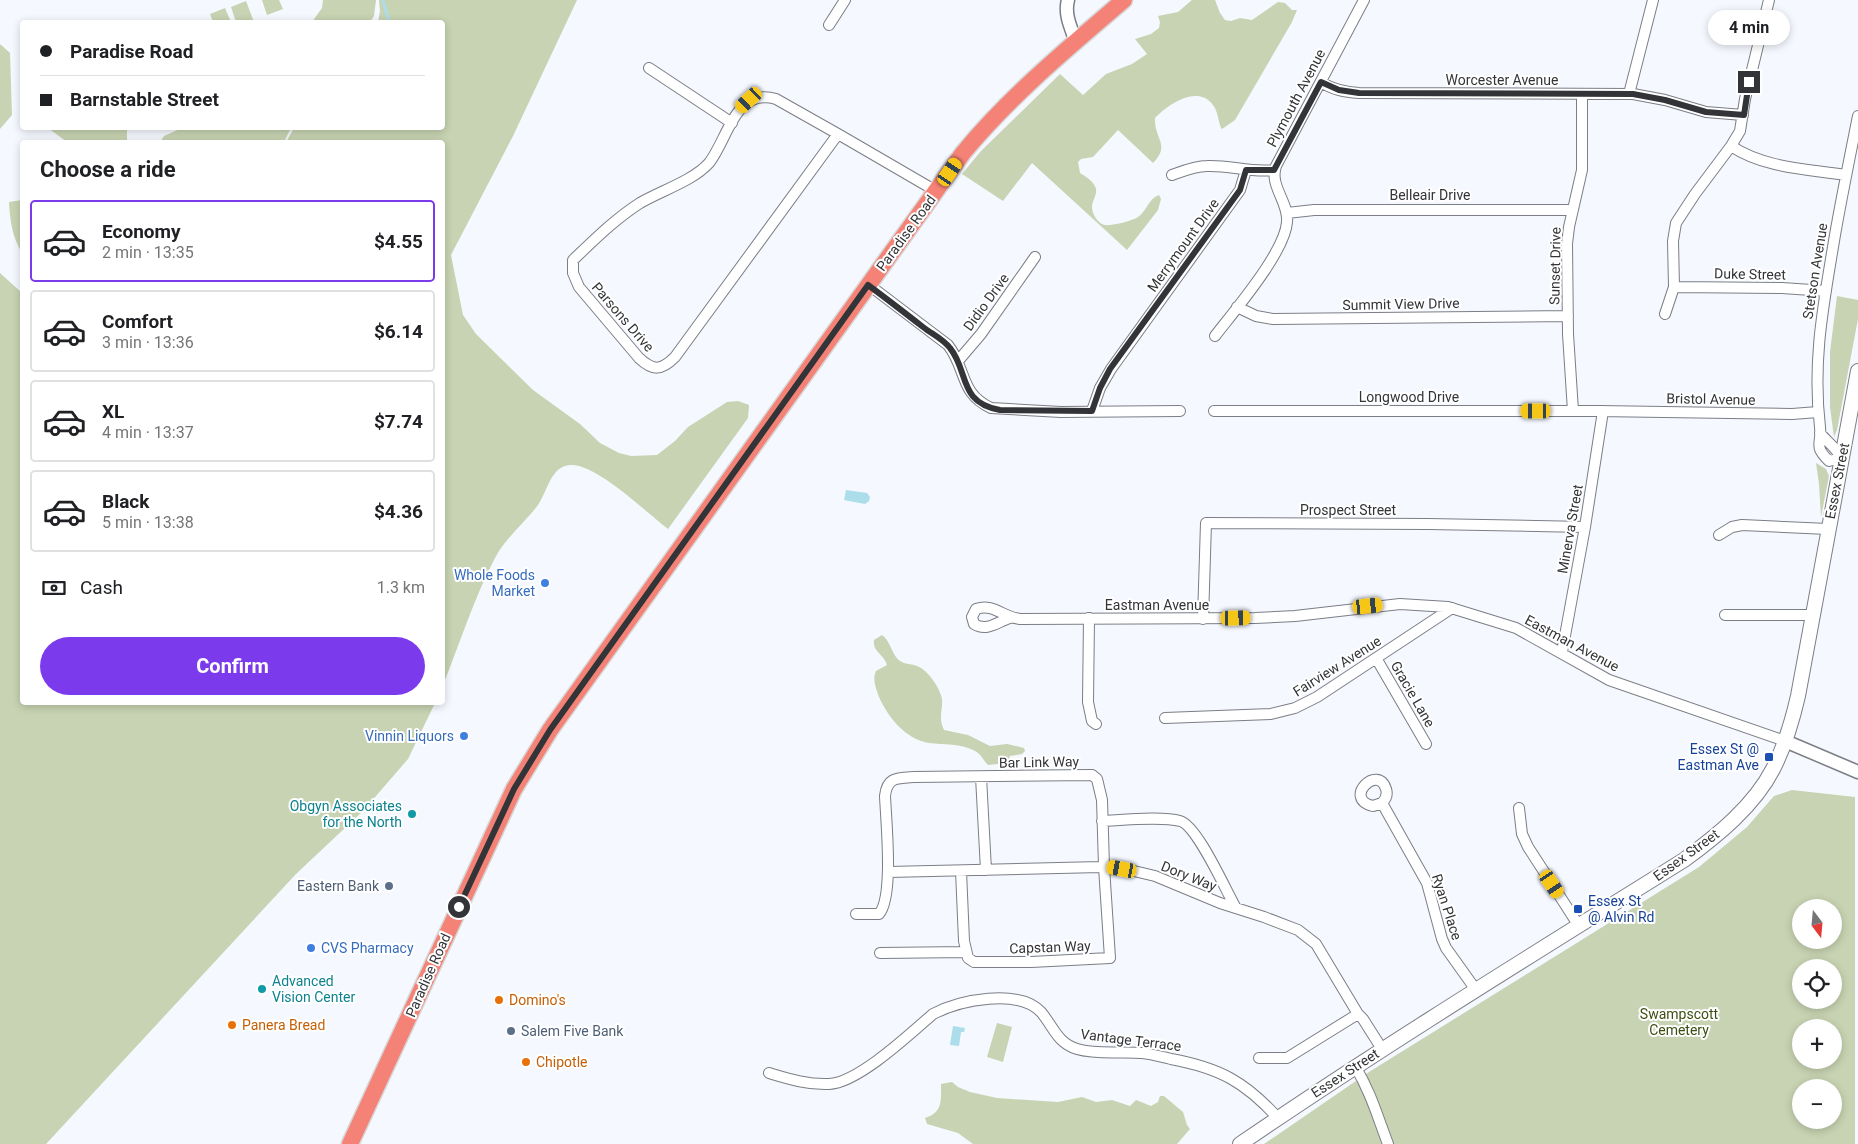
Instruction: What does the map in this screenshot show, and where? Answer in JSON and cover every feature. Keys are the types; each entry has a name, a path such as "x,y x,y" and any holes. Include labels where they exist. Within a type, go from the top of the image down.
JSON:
{"highway":[{"name":"Paradise Road","path":"350,1144 491,837 514,789 538,748 587,676 963,153 981,131 1124,0"}],"main road":[{"name":"Essex Street","path":"1240,1144 1355,1066 1684,860 1745,807 1760,789 1772,771 1786,741 1798,696 1858,371"}],"street":[{"path":"829,25 846,0"},
{"path":"1068,0 1066,6 1068,17 1076,42"},
{"name":"Plymouth Avenue","path":"1274,170 1364,0"},
{"path":"1629,94 1653,0"},
{"path":"1665,314 1674,287 1673,241 1676,224 1694,194 1731,146 1740,131 1745,99 1769,0"},
{"path":"649,68 732,123"},
{"name":"Worcester Avenue","path":"1321,82 1339,90 1359,93 1629,94 1665,100 1706,112 1744,115"},
{"name":"Sunset Drive","path":"1573,411 1568,334 1567,244 1568,227 1582,170 1582,94"},
{"name":"Parsons Drive","path":"838,134 675,357 662,367 648,366 632,352 579,287 572,267 573,260 606,229 629,211 656,194 688,178 708,164 741,108 749,100 767,96 776,99 838,134 936,191"},
{"name":"Stetson Avenue","path":"1842,458 1835,447 1827,442 1820,433 1817,356 1826,291 1858,116"},
{"path":"1731,146 1743,154 1769,163 1846,175"},
{"path":"1172,175 1205,166 1246,170 1274,170 1275,181 1287,213 1283,240 1277,252 1216,336"},
{"name":"Merrymount Drive","path":"1092,411 1097,394 1110,369 1240,190 1246,170"},
{"name":"Belleair Drive","path":"1287,213 1305,210 1344,209 1573,210"},
{"name":"Didio Drive","path":"958,361 981,334 1035,257"},
{"path":"868,285 941,340 954,353 968,389 981,404 991,408 1039,411 1180,411"},
{"name":"Duke Street","path":"1674,287 1782,288 1826,291"},
{"name":"Summit View Drive","path":"1237,307 1256,316 1273,319 1568,316"},
{"name":"Longwood Drive","path":"1214,411 1603,411"},
{"name":"Bristol Avenue","path":"1603,411 1792,414 1818,412"},
{"name":"Minerva Street","path":"1562,652 1585,527 1603,411"},
{"name":"Prospect Street","path":"1203,619 1206,523 1585,527"},
{"path":"1719,535 1732,527 1747,524 1828,529"},
{"name":"Eastman Avenue","path":"1010,618 1203,619 1295,616 1400,604 1434,605 1452,608 1516,628 1562,652 1609,680 1786,741"},
{"name":"Fairview Avenue","path":"1165,718 1256,716 1285,712 1317,697 1452,608"},
{"path":"1725,615 1812,615"},
{"path":"1089,618 1089,707 1092,721 1096,724"},
{"name":"Gracie Lane","path":"1376,658 1426,744"},
{"path":"1786,741 1858,772"},
{"name":"Bar Link Way","path":"888,872 886,789 889,782 895,778 904,777 1092,776 1097,778 1100,791 1104,867"},
{"name":"Bar Link Way","path":"981,777 986,870"},
{"name":"Ryan Place","path":"1382,803 1427,883 1446,948 1476,990"},
{"path":"1519,808 1522,834 1528,847 1579,926"},
{"path":"1102,821 1166,820 1186,823 1198,836 1236,908"},
{"name":"Dory Way","path":"888,872 1104,867 1155,876 1298,930 1307,936 1316,944 1358,1014 1382,1049"},
{"name":"Capstan Way","path":"966,952 968,958 974,962 1031,962 1110,958 1104,867"},
{"path":"880,953 966,952 961,871"},
{"path":"856,914 879,914 883,911 888,872"},
{"name":"Vantage Terrace","path":"769,1073 809,1084 838,1083 868,1067 933,1014 943,1009 971,1002 1014,998 1034,1005 1057,1037 1070,1046 1088,1051 1141,1053 1188,1061 1205,1066 1225,1074 1259,1097 1278,1118"},
{"path":"1258,1058 1287,1058 1358,1014"},
{"path":"1355,1066 1374,1101 1388,1144"}],"green space":[{"path":"262,0 279,0 283,9 267,15"},
{"path":"323,0 376,0 374,16 371,20 313,20 322,8"},
{"path":"379,0 577,0 513,136 451,255 463,315 476,334 533,390 580,424 600,443 619,453 631,456 657,455 675,441 688,427 727,402 738,401 749,405 748,418 668,529 621,490 593,472 570,465 558,470 538,505 504,544 495,558 487,573 445,680 445,140 287,140 293,130 445,130 445,20 378,20"},
{"path":"1192,0 1215,0 1225,20 1231,21 1240,18 1252,20 1278,2 1285,3 1292,10 1297,10 1292,22 1235,120 1222,129 1215,107 1207,99 1199,96 1183,98 1167,107 1155,118 1161,151 1153,163 1118,130 1093,157 1081,159 1078,162 1080,173 1095,186 1096,191 1092,210 1094,216 1102,224 1117,224 1135,219 1152,199 1159,195 1161,199 1158,210 1127,250 1032,163 1003,201 962,174 981,151 1060,74 1083,95 1106,74 1132,64 1147,54 1135,39 1151,34 1159,28 1158,16 1178,12"},
{"path":"246,1 253,20 235,20 231,7"},
{"path":"225,8 230,20 212,20 210,14"},
{"path":"0,44 10,53 12,115 0,129"},
{"path":"51,130 127,130 127,140 64,140"},
{"path":"178,130 290,130 285,140 161,140 164,136"},
{"path":"20,200 20,249 12,228 9,202"},
{"path":"0,273 20,291 20,705 434,705 408,759 363,811 296,874 46,1144 0,1144"},
{"path":"1837,296 1858,300 1858,319 1837,430 1834,437 1830,407 1830,352"},
{"path":"1816,463 1826,469 1829,476 1821,517 1819,484"},
{"path":"882,635 898,660 921,668 936,685 942,699 941,718 944,730 968,735 990,746 1007,744 1024,748 1025,751 1022,754 1010,756 1007,763 988,765 979,754 970,748 920,741 905,732 887,712 875,684 876,671 887,665 874,644 874,640"},
{"name":"Swampscott Cemetery","path":"1792,790 1855,797 1855,1144 1264,1144 1369,1072 1699,867 1747,827 1774,796"},
{"path":"997,1023 1012,1027 1003,1062 987,1057"},
{"path":"952,1082 970,1092 997,1098 1058,1102 1082,1097 1096,1102 1112,1100 1130,1106 1136,1100 1151,1106 1158,1102 1160,1096 1164,1096 1183,1112 1190,1129 1177,1144 973,1144 958,1133 927,1124 925,1118 935,1113 940,1105 941,1084"}],"water":[{"path":"846,490 867,493 870,497 869,501 865,504 844,500"},
{"path":"953,1026 965,1028 964,1032 961,1032 959,1046 950,1045"}],"waterway":[{"path":"383,0 388,20"}],"place":[{"name":"Whole Foods Market","path":"545,583"},
{"name":"Vinnin Liquors","path":"464,736"},
{"name":"Essex St @ Eastman Ave","path":"1769,757"},
{"name":"Obgyn Associates for the North","path":"412,814"},
{"name":"Eastern Bank","path":"389,886"},
{"name":"Essex St @ Alvin Rd","path":"1578,909"},
{"name":"CVS Pharmacy","path":"311,948"},
{"name":"Advanced Vision Center","path":"262,989"},
{"name":"Domino's","path":"499,1000"},
{"name":"Panera Bread","path":"232,1025"},
{"name":"Salem Five Bank","path":"511,1031"},
{"name":"Chipotle","path":"526,1062"}],"route":[{"path":"459,907 514,789 538,748 591,671 775,418 868,285 948,345 958,361 968,389 981,404 1000,410 1092,411 1100,388 1110,369 1240,190 1246,170 1274,170 1321,82 1330,88 1359,93 1633,94 1665,100 1706,112 1744,115 1749,82"}]}
